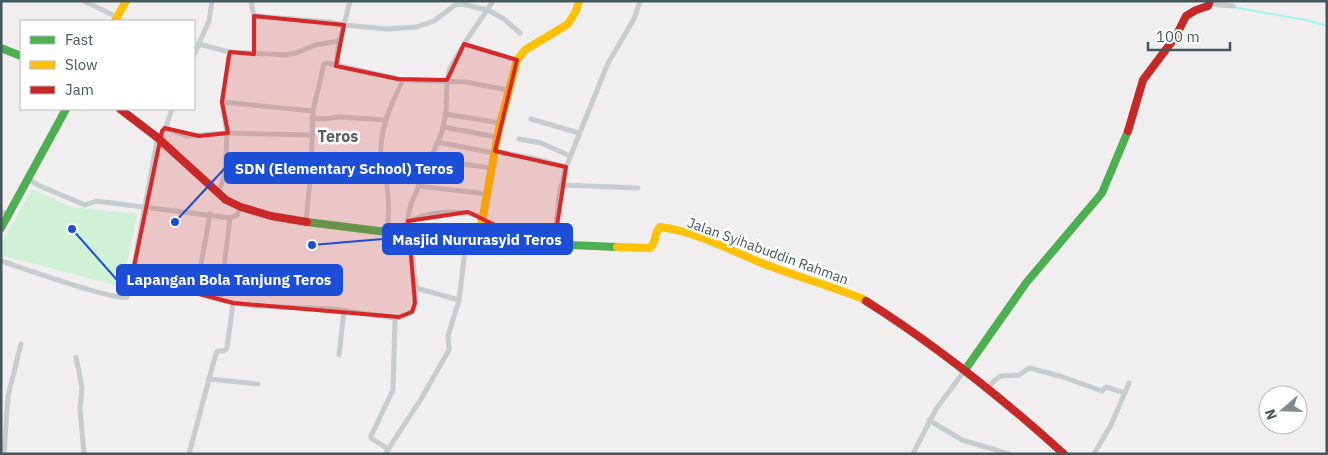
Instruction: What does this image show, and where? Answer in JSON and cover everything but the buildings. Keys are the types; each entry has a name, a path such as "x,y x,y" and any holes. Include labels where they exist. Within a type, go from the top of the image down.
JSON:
{"street":[{"path":"84,1 116,19 126,1"},
{"path":"195,52 209,21 212,1"},
{"path":"251,1 254,16 254,54"},
{"path":"336,65 339,41 350,1"},
{"path":"132,276 220,300 255,306 344,311 395,318 402,317 414,310 416,288 406,224 418,186 443,127 446,114 447,80 456,57 493,1"},
{"path":"121,110 158,138 216,193 241,207 271,216 306,222 466,242 475,241 482,219 500,123 517,60 525,50 568,24 579,1"},
{"path":"554,245 566,167 608,63 634,19 640,1"},
{"path":"254,16 388,29 416,27 434,21 455,5 462,3 488,10 504,20 520,34"},
{"path":"913,454 929,420 942,399 965,370 1026,283 1102,193 1127,133 1143,80 1176,36 1186,16 1210,3 1233,6"},
{"path":"198,44 230,52 287,54 296,53 315,45 339,41"},
{"path":"464,44 517,60"},
{"path":"1,48 20,56"},
{"path":"216,193 220,188 223,173 227,133 222,102 230,52"},
{"path":"306,222 310,189 312,118 324,64 404,80 447,80 508,90"},
{"path":"387,232 389,216 388,192 381,160 381,138 386,120 404,80"},
{"path":"222,102 313,111"},
{"path":"1,228 5,213 28,179 65,110"},
{"path":"1,261 125,298 128,295 132,276 158,138 165,128 172,110"},
{"path":"446,114 500,123"},
{"path":"312,118 340,117 386,120"},
{"path":"531,119 579,133"},
{"path":"443,127 497,137"},
{"path":"165,128 188,136 227,133 312,135"},
{"path":"519,140 541,143 570,156"},
{"path":"438,142 537,159 566,167"},
{"path":"431,158 492,168"},
{"path":"28,179 86,205 96,201 230,218 237,215 241,207"},
{"path":"562,184 638,188"},
{"path":"418,186 487,194"},
{"path":"406,224 421,216 448,213 468,212 482,219"},
{"path":"196,293 210,214"},
{"path":"220,300 230,218"},
{"name":"Jalan Syihabuddin Rahman","path":"482,219 519,237 554,245 650,248 654,243 657,230 660,228 698,236 722,244 761,262 860,298 898,322 965,370 1064,454"},
{"path":"395,318 393,390 370,436 386,451 421,399 449,350 448,336 459,300 466,242"},
{"path":"416,288 459,300"},
{"path":"189,454 216,353 227,348 234,303"},
{"path":"339,355 344,311"},
{"path":"4,454 8,396 21,344"},
{"path":"76,356 82,387 80,409 84,454"},
{"path":"988,388 1001,376 1019,375 1029,368 1060,376 1102,391 1106,387 1125,393"},
{"path":"209,379 258,384"},
{"path":"1094,454 1111,425 1129,383"},
{"path":"1,396 8,396"},
{"path":"929,420 962,440 1009,454"}],"highlighted area":[{"path":"254,16 344,25 336,66 398,79 447,80 464,44 517,60 495,151 566,167 554,245 519,237 468,212 408,221 415,303 412,312 399,317 233,303 132,276 162,131 165,128 199,136 228,133 222,102 229,55 230,52 254,54"}],"green space":[{"path":"32,189 71,207 137,214 122,287 1,255 1,244"}],"waterway":[{"path":"1232,7 1306,20 1327,26"}],"traffic: fast":[{"path":"1,48 20,56"},
{"path":"1,228 65,110"},
{"path":"965,370 1026,283 1102,193 1128,131"},
{"path":"307,222 466,242 475,241 482,222 519,237 546,244 617,247"}],"traffic: slow":[{"path":"116,20 126,1"},
{"path":"482,222 499,128 517,60 525,50 568,24 576,11 579,1"},
{"path":"617,247 650,248 660,227 674,229 700,237 764,264 866,301"}],"traffic: jam":[{"path":"1128,131 1143,80 1176,36 1186,16 1208,6 1210,1"},
{"path":"121,110 158,138 226,200 241,207 271,216 307,222"},
{"path":"866,301 968,373 1064,454"}],"place":[{"name":"SDN (Elementary School) Teros","path":"175,222"},
{"name":"Lapangan Bola Tanjung Teros","path":"72,229"},
{"name":"Masjid Nururasyid Teros","path":"312,245"}],"district":[{"name":"Teros","path":"338,136"}]}
